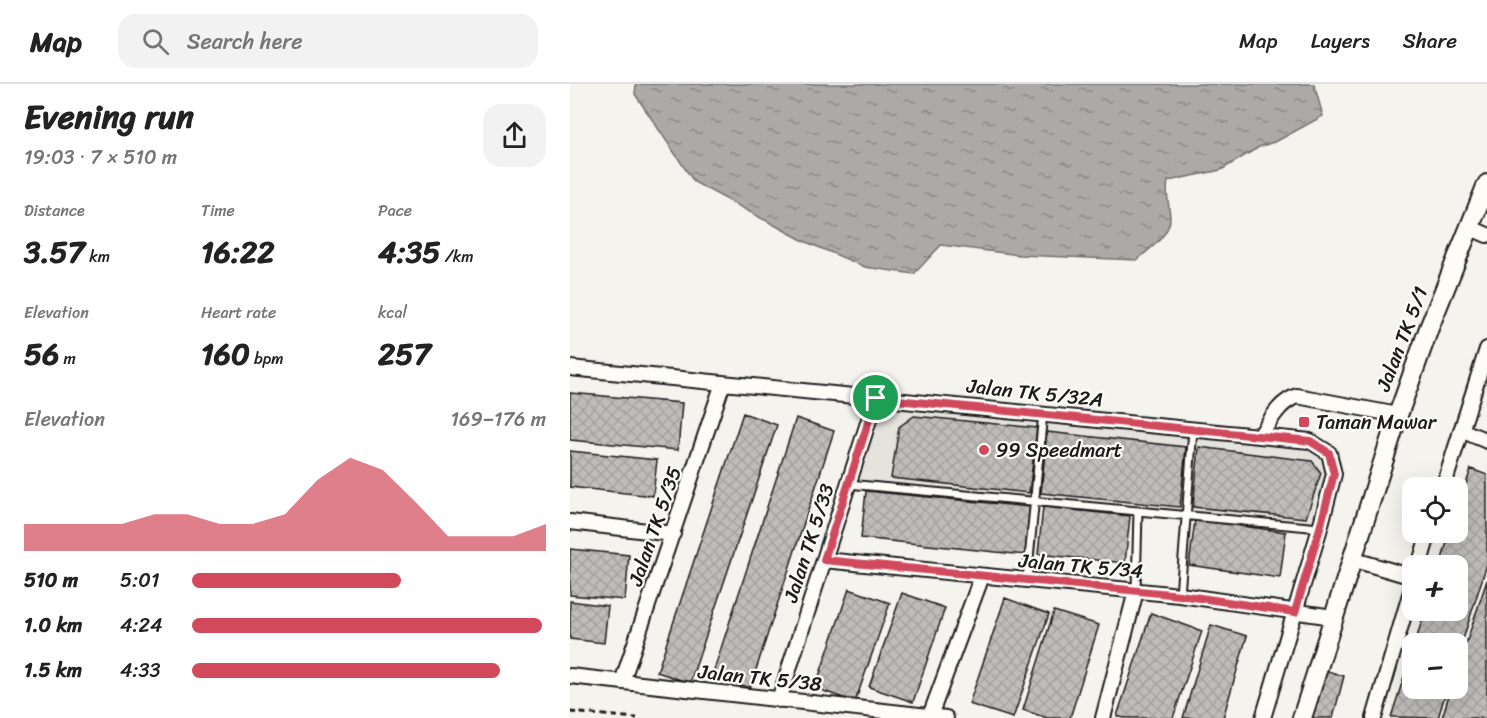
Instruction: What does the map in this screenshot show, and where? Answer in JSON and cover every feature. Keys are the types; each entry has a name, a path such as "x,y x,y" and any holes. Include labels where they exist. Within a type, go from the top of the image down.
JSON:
{"street":[{"name":"Jalan TK 5/1","path":"1302,718 1398,414 1429,328 1487,184"},
{"path":"1469,227 1487,235"},
{"path":"1446,477 1487,350"},
{"name":"Jalan TK 5/32A","path":"570,368 1310,441 1329,453 1334,474 1295,612"},
{"name":"Jalan TK 5/35","path":"622,682 723,383"},
{"path":"1260,436 1277,409 1286,400 1297,396 1398,414"},
{"name":"Jalan TK 5/33","path":"779,700 876,398"},
{"path":"1461,430 1487,441"},
{"path":"570,522 673,534"},
{"path":"1351,559 1402,574"},
{"name":"Jalan TK 5/34","path":"824,560 1180,595 1333,618"},
{"path":"930,716 982,576"},
{"path":"1103,718 1136,591"},
{"path":"1263,718 1295,612"},
{"path":"1374,718 1402,621"},
{"name":"Jalan TK 5/38","path":"570,676 945,718"}],"lane":[{"path":"1027,580 1043,413"},
{"path":"1180,595 1193,429"},
{"path":"848,484 1320,528"},
{"path":"1136,591 1138,511"}],"path":[{"path":"570,712 637,718"}],"shaded area":[{"path":"880,405 1307,447 1325,458 1328,476 1315,523 855,481"}],"water":[{"path":"636,84 1314,84 1323,116 1277,141 1259,147 1221,170 1168,181 1169,225 1158,242 1137,260 1020,255 941,245 914,274 865,267 804,241 694,182 635,94"}],"building":[{"path":"570,393 682,403 678,450 570,440"},
{"path":"743,413 777,425 690,683 657,672"},
{"path":"914,416 1037,428 1029,493 891,478 899,427"},
{"path":"796,418 834,431 750,688 712,676"},
{"path":"1047,432 1186,447 1180,507 1041,493"},
{"path":"1199,447 1312,461 1321,473 1306,518 1193,507"},
{"path":"570,451 657,460 653,496 570,487"},
{"path":"1471,469 1487,475 1487,564 1465,633 1418,633 1422,621 1468,621 1468,555 1443,555 1447,543 1468,543 1468,478"},
{"path":"866,491 1030,507 1026,555 861,538"},
{"path":"1043,507 1130,516 1125,563 1038,554"},
{"path":"1195,520 1286,532 1280,578 1189,565"},
{"path":"570,549 629,555 625,600 570,595"},
{"path":"1487,580 1487,718 1442,718 1448,699 1468,699 1468,638"},
{"path":"849,589 890,603 855,702 815,688"},
{"path":"902,593 945,608 913,702 869,687"},
{"path":"1005,598 1049,614 1013,718 969,704"},
{"path":"570,601 608,606 604,643 570,639"},
{"path":"1054,611 1099,625 1070,718 1047,718 1023,710"},
{"path":"1151,613 1202,631 1173,718 1117,716"},
{"path":"1211,625 1247,636 1223,718 1183,718"},
{"path":"1324,670 1344,676 1333,718 1312,718"},
{"path":"1402,683 1402,699 1444,699 1438,718 1391,717"}],"place":[{"name":"Taman Mawar","path":"1304,422"},
{"name":"99 Speedmart","path":"984,450"}],"route":[{"path":"876,398 1310,441 1329,453 1334,474 1295,612 1180,595 824,560 876,398"}]}
